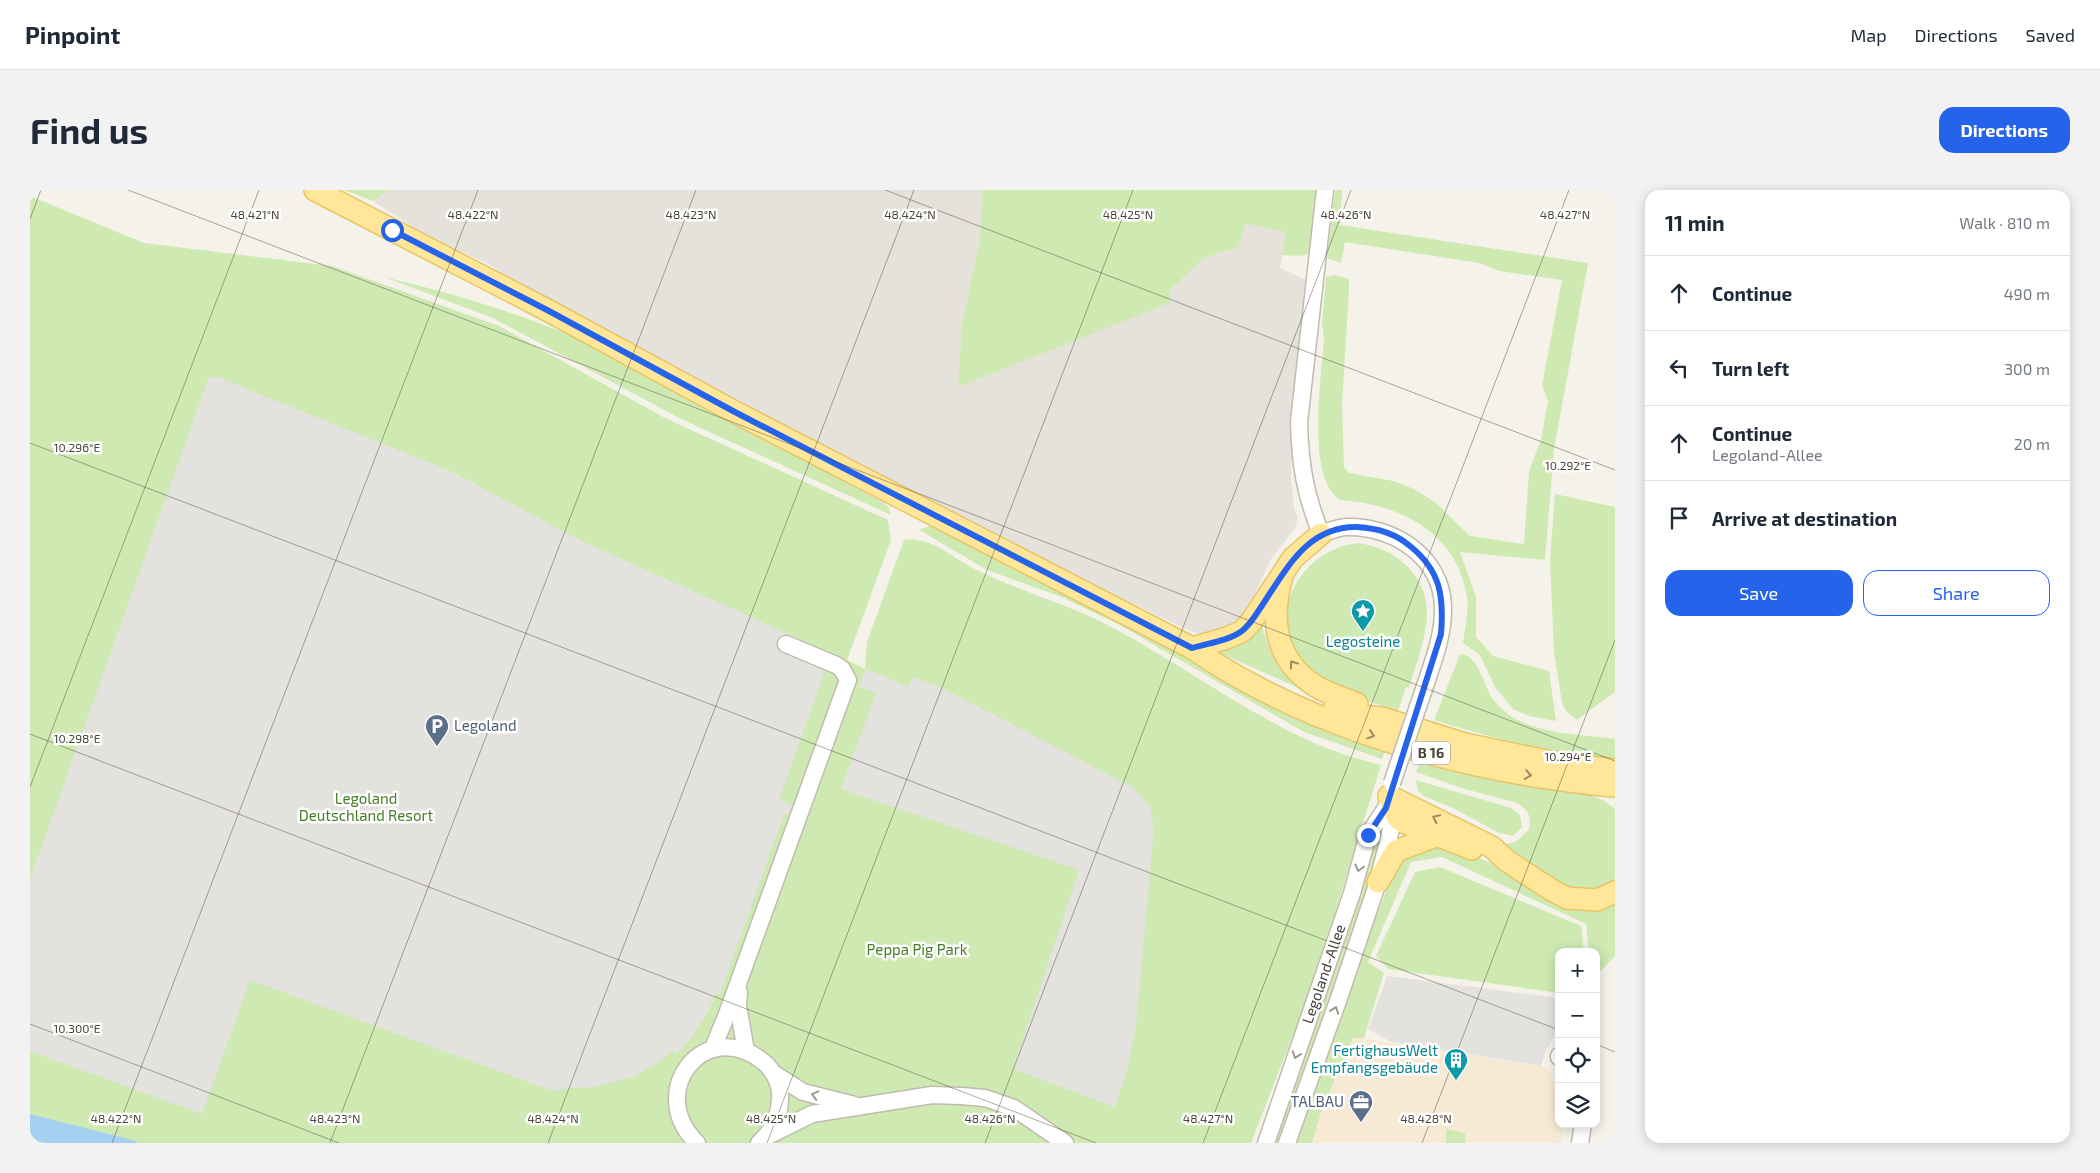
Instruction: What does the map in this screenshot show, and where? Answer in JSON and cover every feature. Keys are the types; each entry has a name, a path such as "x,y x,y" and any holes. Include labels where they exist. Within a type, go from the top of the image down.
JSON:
{"main road":[{"name":"B 16","path":"315,190 549,311 724,406 1192,648 1220,667 1309,711 1395,743 1466,762 1557,779 1615,786"},
{"path":"1192,648 1241,632 1251,622 1293,558 1321,534"},
{"path":"1282,576 1276,600 1275,622 1279,639 1294,666 1311,684 1363,706 1382,718"},
{"name":"B 16","path":"1192,648 1224,658 1296,692 1361,716 1382,718 1465,744 1551,762 1615,770"},
{"path":"1557,779 1572,787 1605,796 1615,802"},
{"path":"1389,796 1398,818 1403,822 1436,836 1507,861"},
{"path":"1389,796 1492,847 1507,861 1567,898 1586,900 1613,892"},
{"path":"1378,882 1396,851 1436,836"}],"street":[{"path":"1325,190 1300,422 1300,452 1308,500 1321,534 1345,527 1368,528 1386,532 1406,542 1421,555 1433,572 1440,588 1443,606 1441,634 1389,796"},
{"path":"713,1048 740,980 848,680 842,669 836,665 786,644"},
{"name":"Legoland-Allee","path":"1288,1143 1340,998 1378,882 1391,828 1389,796"},
{"name":"Legoland-Allee","path":"1266,1143 1352,893 1368,835 1389,796"},
{"path":"740,980 738,1006 746,1051"},
{"path":"697,1143 687,1133 679,1119 676,1104 677,1089 683,1074 692,1062 713,1048 730,1047 746,1051 765,1063 773,1073 780,1088 781,1105 777,1121 763,1139"},
{"path":"773,1073 803,1092 862,1107"},
{"path":"763,1139 812,1114 932,1095 985,1098 1014,1108 1065,1143"},
{"path":"1292,1143 1294,1122"},
{"path":"1580,1143 1582,1128"}],"shaded area":[{"path":"389,190 982,190 980,239 962,324 958,387 1170,290 1204,258 1239,247 1246,224 1287,232 1280,268 1309,281 1293,418 1291,478 1294,509 1298,517 1295,528 1271,559 1243,620 1211,636 1192,632 970,525 749,407 567,316 487,263 428,237 373,201"},
{"name":"Legoland","path":"209,377 217,377 455,473 577,539 831,653 779,800 793,805 790,813 784,814 720,994 716,993 708,1012 691,1038 677,1054 673,1050 658,1063 635,1076 594,1087 553,1091 250,980 202,1114 30,1051 30,879"},
{"path":"866,669 908,687 913,677 942,688 1134,788 1150,807 1154,828 1136,1026 1127,1070 1115,1107 1013,1069 1079,870 841,789 876,693 859,687"},
{"path":"1387,976 1555,997 1555,1035 1546,1050 1541,1066 1391,1042 1368,1029"},
{"path":"1353,1037 1547,1067 1555,1085 1555,1128 1563,1128 1561,1143 1312,1143 1322,1109"}],"green space":[{"path":"344,190 389,190 373,201"},
{"path":"982,190 1317,190 1312,239 1308,254 1300,256 1282,255 1286,232 1246,224 1239,247 1204,258 1170,290 1169,303 958,387 962,324 980,239"},
{"path":"1335,190 1342,190 1340,225 1588,263 1554,449 1545,560 1460,552 1476,597 1476,637 1493,656 1549,671 1556,721 1529,716 1513,709 1495,687 1480,655 1463,643 1467,597 1461,574 1451,555 1438,539 1422,526 1403,515 1362,503 1340,500 1329,488 1322,470 1318,424 1326,277 1334,275 1349,279 1342,404 1344,467 1349,473 1393,481 1414,489 1435,502 1470,536 1524,544 1529,471 1541,440 1548,401 1542,385 1562,280 1499,271 1479,263 1345,242 1341,263 1327,258"},
{"name":"Legoland Deutschland Resort","path":"30,196 144,243 332,266 499,326 665,418 888,520 891,540 847,660 865,669 867,642 904,540 915,540 934,545 996,579 1099,621 1140,643 1286,730 1329,749 1381,765 1313,984 1251,1143 30,1143"},
{"path":"384,277 497,308 552,328 608,352 884,503 889,508 891,515 679,418 493,318"},
{"path":"1555,494 1615,507 1615,692 1577,720 1566,711 1562,703 1554,651 1550,561"},
{"path":"929,526 1036,577 1385,751 1382,759 1304,732 1118,624 1059,596 987,570 919,530"},
{"path":"1358,543 1385,551 1408,566 1422,589 1426,602 1427,617 1422,644 1409,688 1406,687 1398,711 1347,693 1312,673 1303,664 1291,645 1286,626 1287,606 1294,588 1305,571 1320,558 1338,548"},
{"path":"1262,624 1274,658 1296,687 1209,648"},
{"path":"1460,654 1467,656 1477,666 1492,697 1508,713 1521,721 1551,731 1615,739 1615,760 1524,744 1434,720"},
{"path":"1420,761 1472,775 1589,795 1603,800 1615,809 1615,879 1599,889 1586,892 1560,886 1548,879 1505,845 1517,841 1529,829 1530,820 1524,808 1517,803 1465,789 1416,772"},
{"path":"1416,780 1511,808 1520,815 1522,827 1513,836 1499,833 1455,809 1424,796 1418,791"},
{"path":"1379,825 1387,825 1370,889 1280,1143 1272,1143"},
{"path":"1448,846 1515,874 1561,904 1571,908 1583,910 1598,909 1615,904 1615,956 1600,972 1600,948 1589,948 1586,924 1442,857 1411,862 1368,962 1384,973 1364,1038 1353,1038 1322,1109 1312,1143 1296,1143 1334,1030 1396,864 1420,847"},
{"path":"1440,867 1581,926 1584,948 1555,948 1555,992 1388,969 1376,956 1415,872"},
{"path":"1446,1129 1465,1133 1465,1143 1446,1143"}],"water":[{"path":"30,1114 136,1141 137,1143 30,1143"}],"place":[{"name":"Legosteine","path":"1363,632"},
{"name":"Legoland","path":"437,747"},
{"name":"FertighausWelt Empfangsgebäude","path":"1456,1081"},
{"name":"TALBAU","path":"1361,1123"}],"route":[{"path":"392,230 549,311 598,340 733,411 1192,648 1241,632 1251,622 1293,558 1307,544 1321,534 1345,527 1368,528 1386,532 1406,542 1421,555 1433,572 1440,588 1443,606 1441,634 1392,783 1386,808 1368,835"}],"park label":[{"name":"Peppa Pig Park","path":"917,950"}]}
